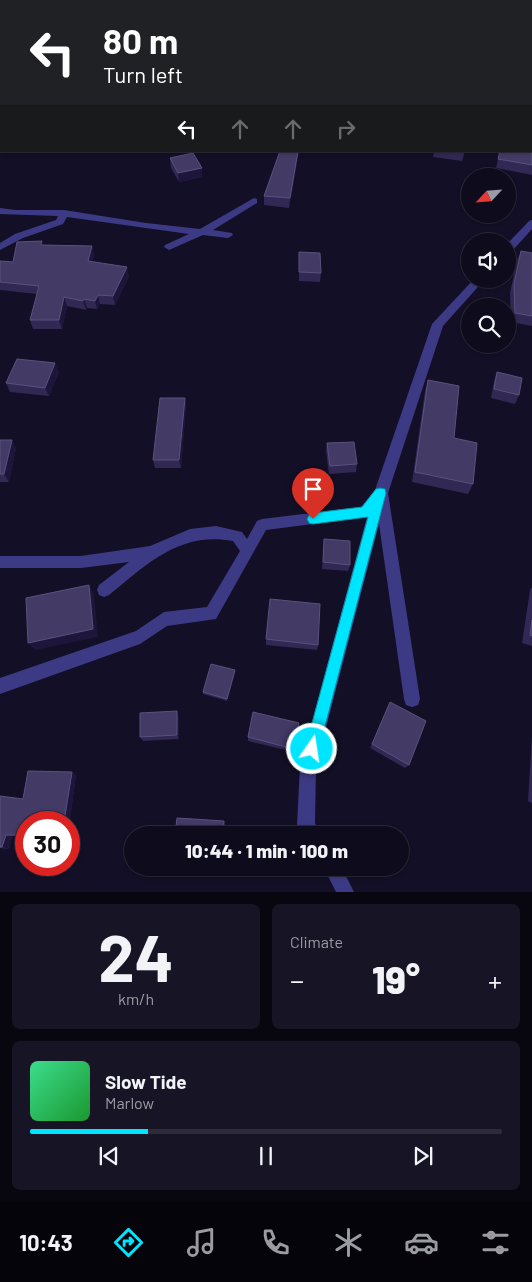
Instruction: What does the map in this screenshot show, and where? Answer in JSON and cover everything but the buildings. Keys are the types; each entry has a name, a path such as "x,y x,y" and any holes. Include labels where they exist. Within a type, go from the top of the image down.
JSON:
{"street":[{"path":"169,247 202,232 254,202"},
{"path":"0,211 15,213 64,213 228,235"},
{"path":"0,247 19,236 60,222 64,213"},
{"path":"516,240 532,223"},
{"path":"307,826 308,766 380,493 438,324 472,288"},
{"path":"0,686 140,637 164,619 211,614 262,525 365,512 380,493"},
{"path":"380,493 412,699"},
{"path":"104,590 151,552 190,535 216,532 237,536 247,550"},
{"path":"0,562 81,562 151,552"},
{"path":"337,876 346,892"}],"route":[{"path":"312,749 380,493 365,512 313,519"}]}
